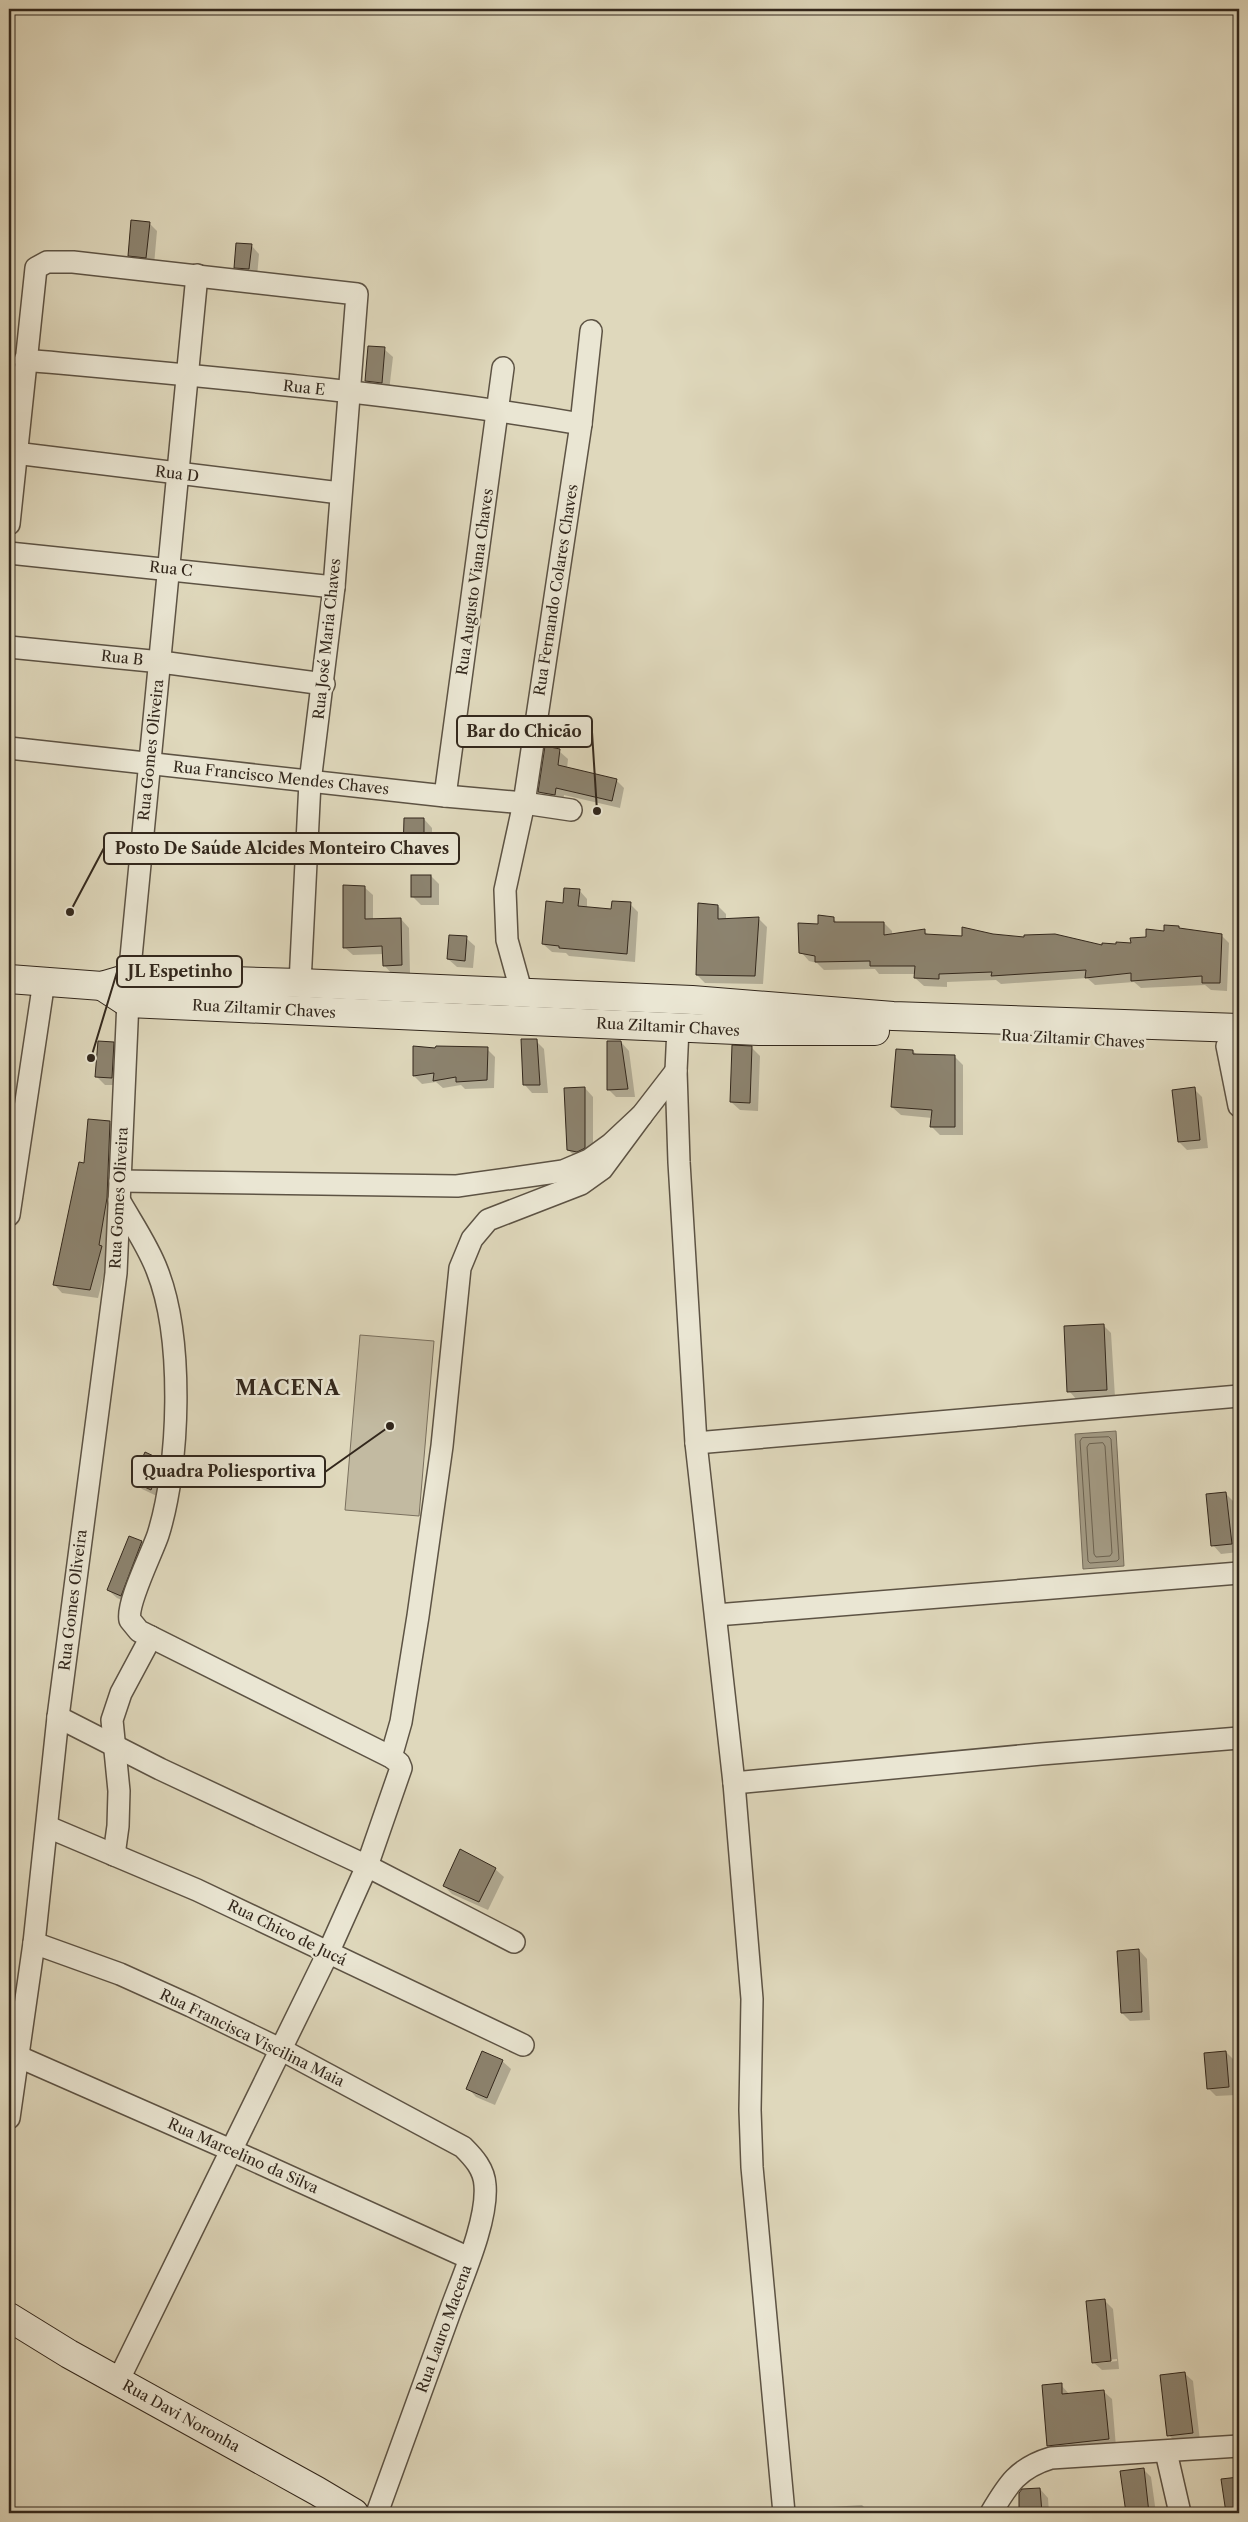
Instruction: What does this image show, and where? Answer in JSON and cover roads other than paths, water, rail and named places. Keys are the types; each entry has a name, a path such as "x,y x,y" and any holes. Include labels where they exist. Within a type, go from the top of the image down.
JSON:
{"street":[{"path":"9,524 36,268 47,262 73,262 197,275"},
{"name":"Rua José Maria Chaves","path":"197,275 357,294 334,587 324,684 310,782 300,983"},
{"name":"Rua Gomes Oliveira","path":"9,2118 34,1943 48,1827 58,1717 114,1283 129,991 149,763 161,662 197,275"},
{"name":"Rua Fernando Colares Chaves","path":"522,994 507,940 505,890 524,803 581,424 591,331"},
{"name":"Rua E","path":"25,360 188,375 498,410 581,424"},
{"name":"Rua Augusto Viana Chaves","path":"445,796 503,368"},
{"name":"Rua D","path":"15,454 340,493"},
{"name":"Rua C","path":"9,553 334,587"},
{"name":"Rua B","path":"9,647 161,662 324,684"},
{"name":"Rua Francisco Mendes Chaves","path":"9,748 310,782 524,803 571,810"},
{"path":"9,979 102,986 129,991"},
{"path":"9,1215 44,982"},
{"name":"Rua Ziltamir Chaves","path":"129,991 300,983 522,994 866,1031 1125,1033 1235,1040"},
{"name":"Rua Ziltamir Chaves","path":"129,991 678,1028 759,1018"},
{"path":"678,1028 676,1071 678,1162 696,1444 734,1783 752,1999 750,2110 752,2167 784,2513"},
{"path":"1235,1040 1239,1106"},
{"path":"391,1757 400,1722 418,1616 442,1446 460,1268 472,1239 488,1220 581,1184 602,1169 676,1071"},
{"path":"118,2382 233,2151 328,1953 368,1866 400,1774 399,1763 391,1757 139,1631 129,1616 158,1534 173,1471 176,1393 168,1303 157,1268 119,1190 457,1186 564,1172 589,1160 611,1144 642,1115"},
{"path":"696,1444 1239,1396"},
{"path":"716,1615 1239,1573"},
{"path":"114,1854 118,1826 119,1791 112,1720 121,1693 151,1637"},
{"path":"58,1717 368,1866 514,1942"},
{"path":"734,1783 1041,1754 1239,1738"},
{"name":"Rua Chico de Jucá","path":"48,1827 197,1890 523,2045"},
{"name":"Rua Francisca Viscilina Maia","path":"34,1943 120,1974 282,2050 463,2147"},
{"name":"Rua Marcelino da Silva","path":"17,2056 469,2258"},
{"name":"Rua Lauro Macena","path":"377,2513 469,2258 484,2210 485,2186 478,2165 463,2147"},
{"name":"Rua Davi Noronha","path":"9,2317 118,2382 354,2513"},
{"path":"991,2513 1014,2478 1034,2463 1051,2458 1239,2446"},
{"path":"1166,2452 1180,2513"}],"water":[{"path":"1116,1431 1124,1566 1083,1569 1075,1434"}],"place":[{"name":"Bar do Chicão","path":"597,811"},
{"name":"Posto De Saúde Alcides Monteiro Chaves","path":"70,912"},
{"name":"JL Espetinho","path":"91,1058"},
{"name":"Quadra Poliesportiva","path":"390,1426"}],"district":[{"name":"MACENA","path":"288,1388"}]}
